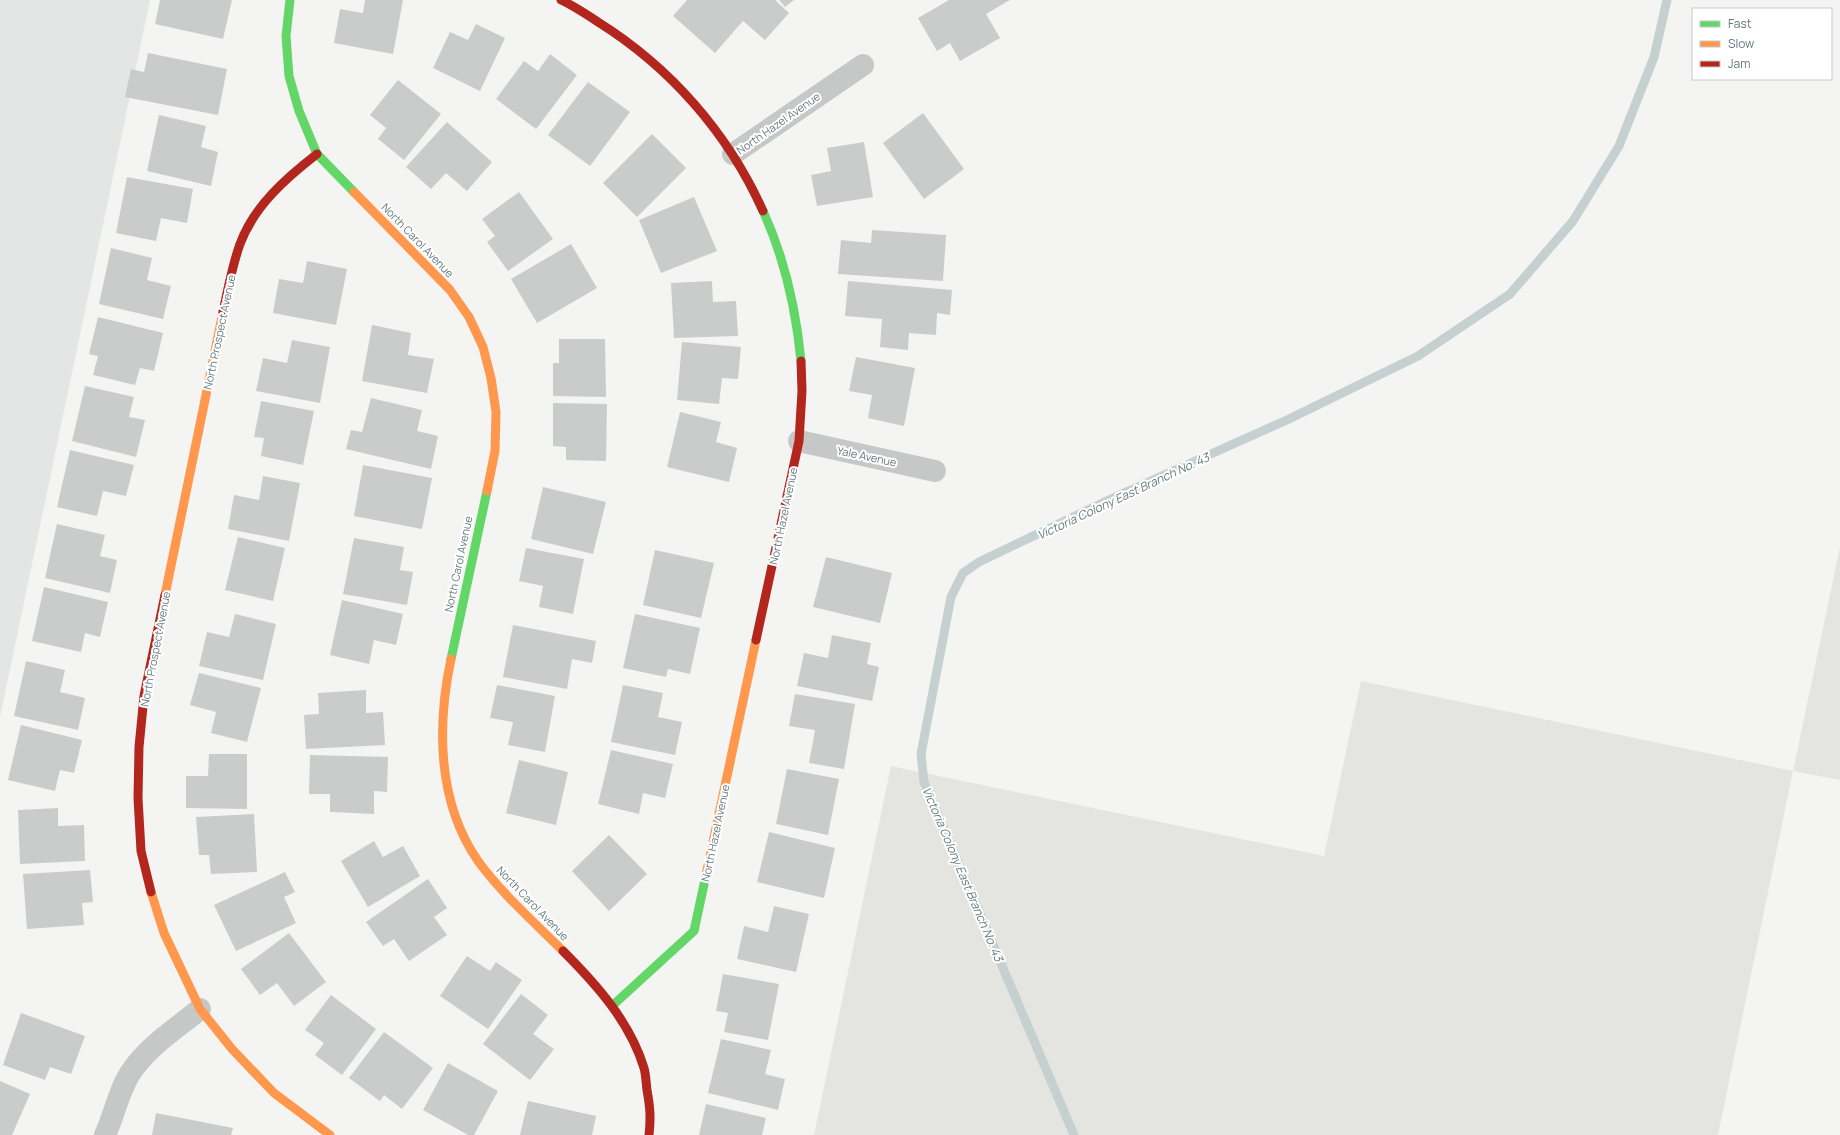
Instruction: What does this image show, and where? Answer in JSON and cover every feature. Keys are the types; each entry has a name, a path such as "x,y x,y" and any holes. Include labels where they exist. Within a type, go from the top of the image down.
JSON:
{"street":[{"name":"North Carol Avenue","path":"290,0 286,36 289,76 299,111 317,154 450,290 469,318 483,347 492,378 496,412 494,451 446,684 442,723 442,753 448,793 460,826 479,862 505,894 586,975 612,1006 630,1034 643,1066 651,1111 649,1135"},
{"path":"561,0 612,31 647,56 672,80 706,117 733,154"},
{"name":"North Hazel Avenue","path":"612,1006 694,931 799,441 802,382 796,315 781,252 760,202 733,154 863,65"},
{"name":"North Prospect Avenue","path":"317,154 293,173 268,198 244,235 232,270 144,696 139,747 138,798 141,851 153,900 164,933 200,1009 232,1050 274,1093 330,1135"},
{"name":"Yale Avenue","path":"799,441 935,471"},
{"path":"105,1135 120,1093 132,1069 150,1050 200,1009"}],"shaded area":[{"path":"0,0 150,0 0,717"},
{"path":"1840,547 1840,780 1793,771"},
{"path":"1361,681 1793,771 1718,1135 814,1135 891,766 1324,856"}],"building":[{"path":"160,0 232,0 223,39 155,24"},
{"path":"365,0 403,0 393,54 334,43 340,9 363,13"},
{"path":"687,0 775,0 789,13 765,40 743,21 715,53 673,16"},
{"path":"779,0 794,0 785,7"},
{"path":"949,0 1010,0 986,14 1000,38 960,61 950,43 937,51 918,18"},
{"path":"476,24 505,38 480,91 433,68 450,32 468,40"},
{"path":"148,53 227,69 218,115 125,97 131,69 144,72"},
{"path":"550,54 577,75 536,129 496,99 524,61 538,71"},
{"path":"398,80 441,114 404,160 378,139 386,128 370,115"},
{"path":"588,82 630,112 590,166 548,135"},
{"path":"923,113 964,169 924,199 883,143"},
{"path":"159,115 206,126 201,147 218,152 211,186 147,171"},
{"path":"447,122 492,162 467,191 446,173 431,189 406,167"},
{"path":"652,134 686,168 637,217 603,183"},
{"path":"864,142 873,197 817,206 811,175 831,171 827,148"},
{"path":"127,177 193,189 187,223 161,218 156,241 116,233"},
{"path":"519,192 553,239 508,271 487,242 495,236 482,219"},
{"path":"694,197 717,251 661,273 639,220"},
{"path":"872,230 946,235 943,281 838,274 841,240 871,243"},
{"path":"571,244 597,288 537,323 511,279"},
{"path":"111,248 152,258 147,280 171,286 163,319 99,304"},
{"path":"307,261 347,269 336,325 273,313 279,279 303,283"},
{"path":"712,281 713,302 736,301 738,336 674,338 671,283"},
{"path":"848,281 952,290 950,315 937,313 936,335 909,333 908,350 880,347 882,319 845,316"},
{"path":"98,317 163,333 154,371 140,368 135,385 93,375 98,356 89,354"},
{"path":"372,325 411,333 408,355 434,359 427,393 362,381"},
{"path":"559,339 605,339 606,397 553,396 553,363 559,363"},
{"path":"292,340 330,347 320,403 256,391 263,358 287,363"},
{"path":"682,342 741,347 738,379 722,378 719,404 677,400"},
{"path":"856,357 915,368 904,426 868,418 872,395 849,391"},
{"path":"85,386 134,397 129,417 145,420 136,457 72,441"},
{"path":"371,398 422,410 417,431 438,436 431,469 346,449 351,430 362,432"},
{"path":"261,401 314,411 303,465 261,456 264,438 254,437"},
{"path":"553,403 607,404 606,461 566,460 566,447 553,446"},
{"path":"680,412 721,422 716,442 737,448 729,482 667,467"},
{"path":"70,450 134,465 126,496 103,491 97,516 57,507"},
{"path":"363,465 432,478 422,529 354,516"},
{"path":"263,476 300,483 289,541 228,529 234,495 259,500"},
{"path":"543,487 606,502 593,554 531,539"},
{"path":"57,524 105,535 100,556 117,560 110,593 45,578"},
{"path":"238,537 285,548 273,601 225,590"},
{"path":"354,538 404,547 400,570 413,572 407,605 343,594"},
{"path":"526,548 584,559 573,614 539,607 543,586 519,581"},
{"path":"655,550 714,563 701,618 643,605"},
{"path":"826,557 892,573 880,623 813,607"},
{"path":"44,587 108,602 100,637 85,633 81,652 32,641"},
{"path":"342,600 403,614 396,645 374,640 369,664 330,655"},
{"path":"235,614 276,624 263,680 199,666 207,632 229,637"},
{"path":"635,614 700,628 690,674 668,669 666,677 623,668"},
{"path":"513,625 596,641 592,663 572,659 567,689 503,677"},
{"path":"832,635 871,643 867,664 879,667 872,701 797,686 804,653 828,658"},
{"path":"26,661 65,670 60,692 85,698 78,730 14,716"},
{"path":"199,673 261,688 247,742 211,733 216,712 190,705"},
{"path":"497,685 555,696 545,752 508,745 513,722 490,718"},
{"path":"623,685 663,693 658,717 682,722 675,755 611,742"},
{"path":"366,690 366,713 383,712 385,745 306,749 304,715 319,714 318,693"},
{"path":"795,694 855,704 844,769 809,763 815,730 789,726"},
{"path":"21,725 82,740 74,773 60,770 55,791 8,780"},
{"path":"611,750 673,764 665,798 643,793 639,814 598,804"},
{"path":"209,754 247,754 247,809 186,808 186,776 208,776"},
{"path":"310,755 388,757 387,792 374,791 374,814 330,812 330,794 309,794"},
{"path":"519,760 568,772 556,825 506,813"},
{"path":"787,769 839,779 828,835 776,824"},
{"path":"58,808 58,826 84,825 85,861 20,864 18,810"},
{"path":"254,814 257,872 211,874 209,855 199,855 196,817"},
{"path":"769,832 835,848 824,898 757,882"},
{"path":"609,835 647,874 609,911 572,871"},
{"path":"374,841 383,857 403,846 420,876 368,907 341,861"},
{"path":"90,870 93,902 82,903 84,925 27,929 23,874"},
{"path":"285,872 295,892 284,897 296,923 236,951 214,905"},
{"path":"428,879 447,908 434,917 447,935 409,961 394,939 383,946 366,922"},
{"path":"774,906 809,914 796,972 737,959 744,926 768,932"},
{"path":"289,933 326,982 294,1006 277,983 260,995 241,969"},
{"path":"467,956 490,971 496,962 522,980 488,1029 440,996"},
{"path":"723,974 779,984 768,1040 724,1032 728,1013 716,1011"},
{"path":"521,994 548,1015 533,1034 554,1049 530,1080 483,1044"},
{"path":"331,995 376,1029 342,1075 315,1055 324,1043 305,1030"},
{"path":"21,1013 85,1036 71,1074 50,1067 45,1080 3,1065"},
{"path":"384,1032 433,1068 402,1109 384,1095 380,1101 349,1078"},
{"path":"721,1039 771,1050 765,1074 785,1079 778,1110 708,1093"},
{"path":"448,1063 498,1091 474,1135 468,1135 423,1110"},
{"path":"0,1081 30,1094 12,1135 0,1135"},
{"path":"528,1101 596,1116 592,1135 520,1135"},
{"path":"706,1104 766,1118 762,1135 699,1135"},
{"path":"156,1113 233,1128 231,1135 152,1135"}],"waterway":[{"name":"Victoria Colony East Branch No. 43","path":"1074,1135 924,782 921,754 951,597 963,573 979,562 1115,497 1289,419 1418,356 1510,294 1573,221 1619,146 1654,57 1667,0"}],"traffic: fast":[{"path":"290,0 286,36 289,76 299,111 317,154 354,192"},
{"path":"763,211 778,247 793,303 801,361"},
{"path":"451,659 487,491"},
{"path":"612,1006 694,931 706,875"}],"traffic: slow":[{"path":"354,192 450,290 469,317 483,347 491,378 496,412 495,451 487,491"},
{"path":"165,595 223,312"},
{"path":"706,875 756,640"},
{"path":"451,659 446,684 444,710 444,763 448,789 464,838 478,861 497,885 563,951"},
{"path":"151,892 164,933 200,1009 232,1049 274,1093 330,1135"}],"traffic: jam":[{"path":"561,0 584,13 624,40 673,81 694,104 733,155 749,182 763,211"},
{"path":"223,312 237,252 246,230 262,205 272,194 317,154"},
{"path":"756,640 799,441 802,391 801,361"},
{"path":"151,892 141,851 138,798 139,747 144,696 165,595"},
{"path":"563,951 588,977 611,1005 638,1051 646,1076 650,1112 649,1135"}]}
